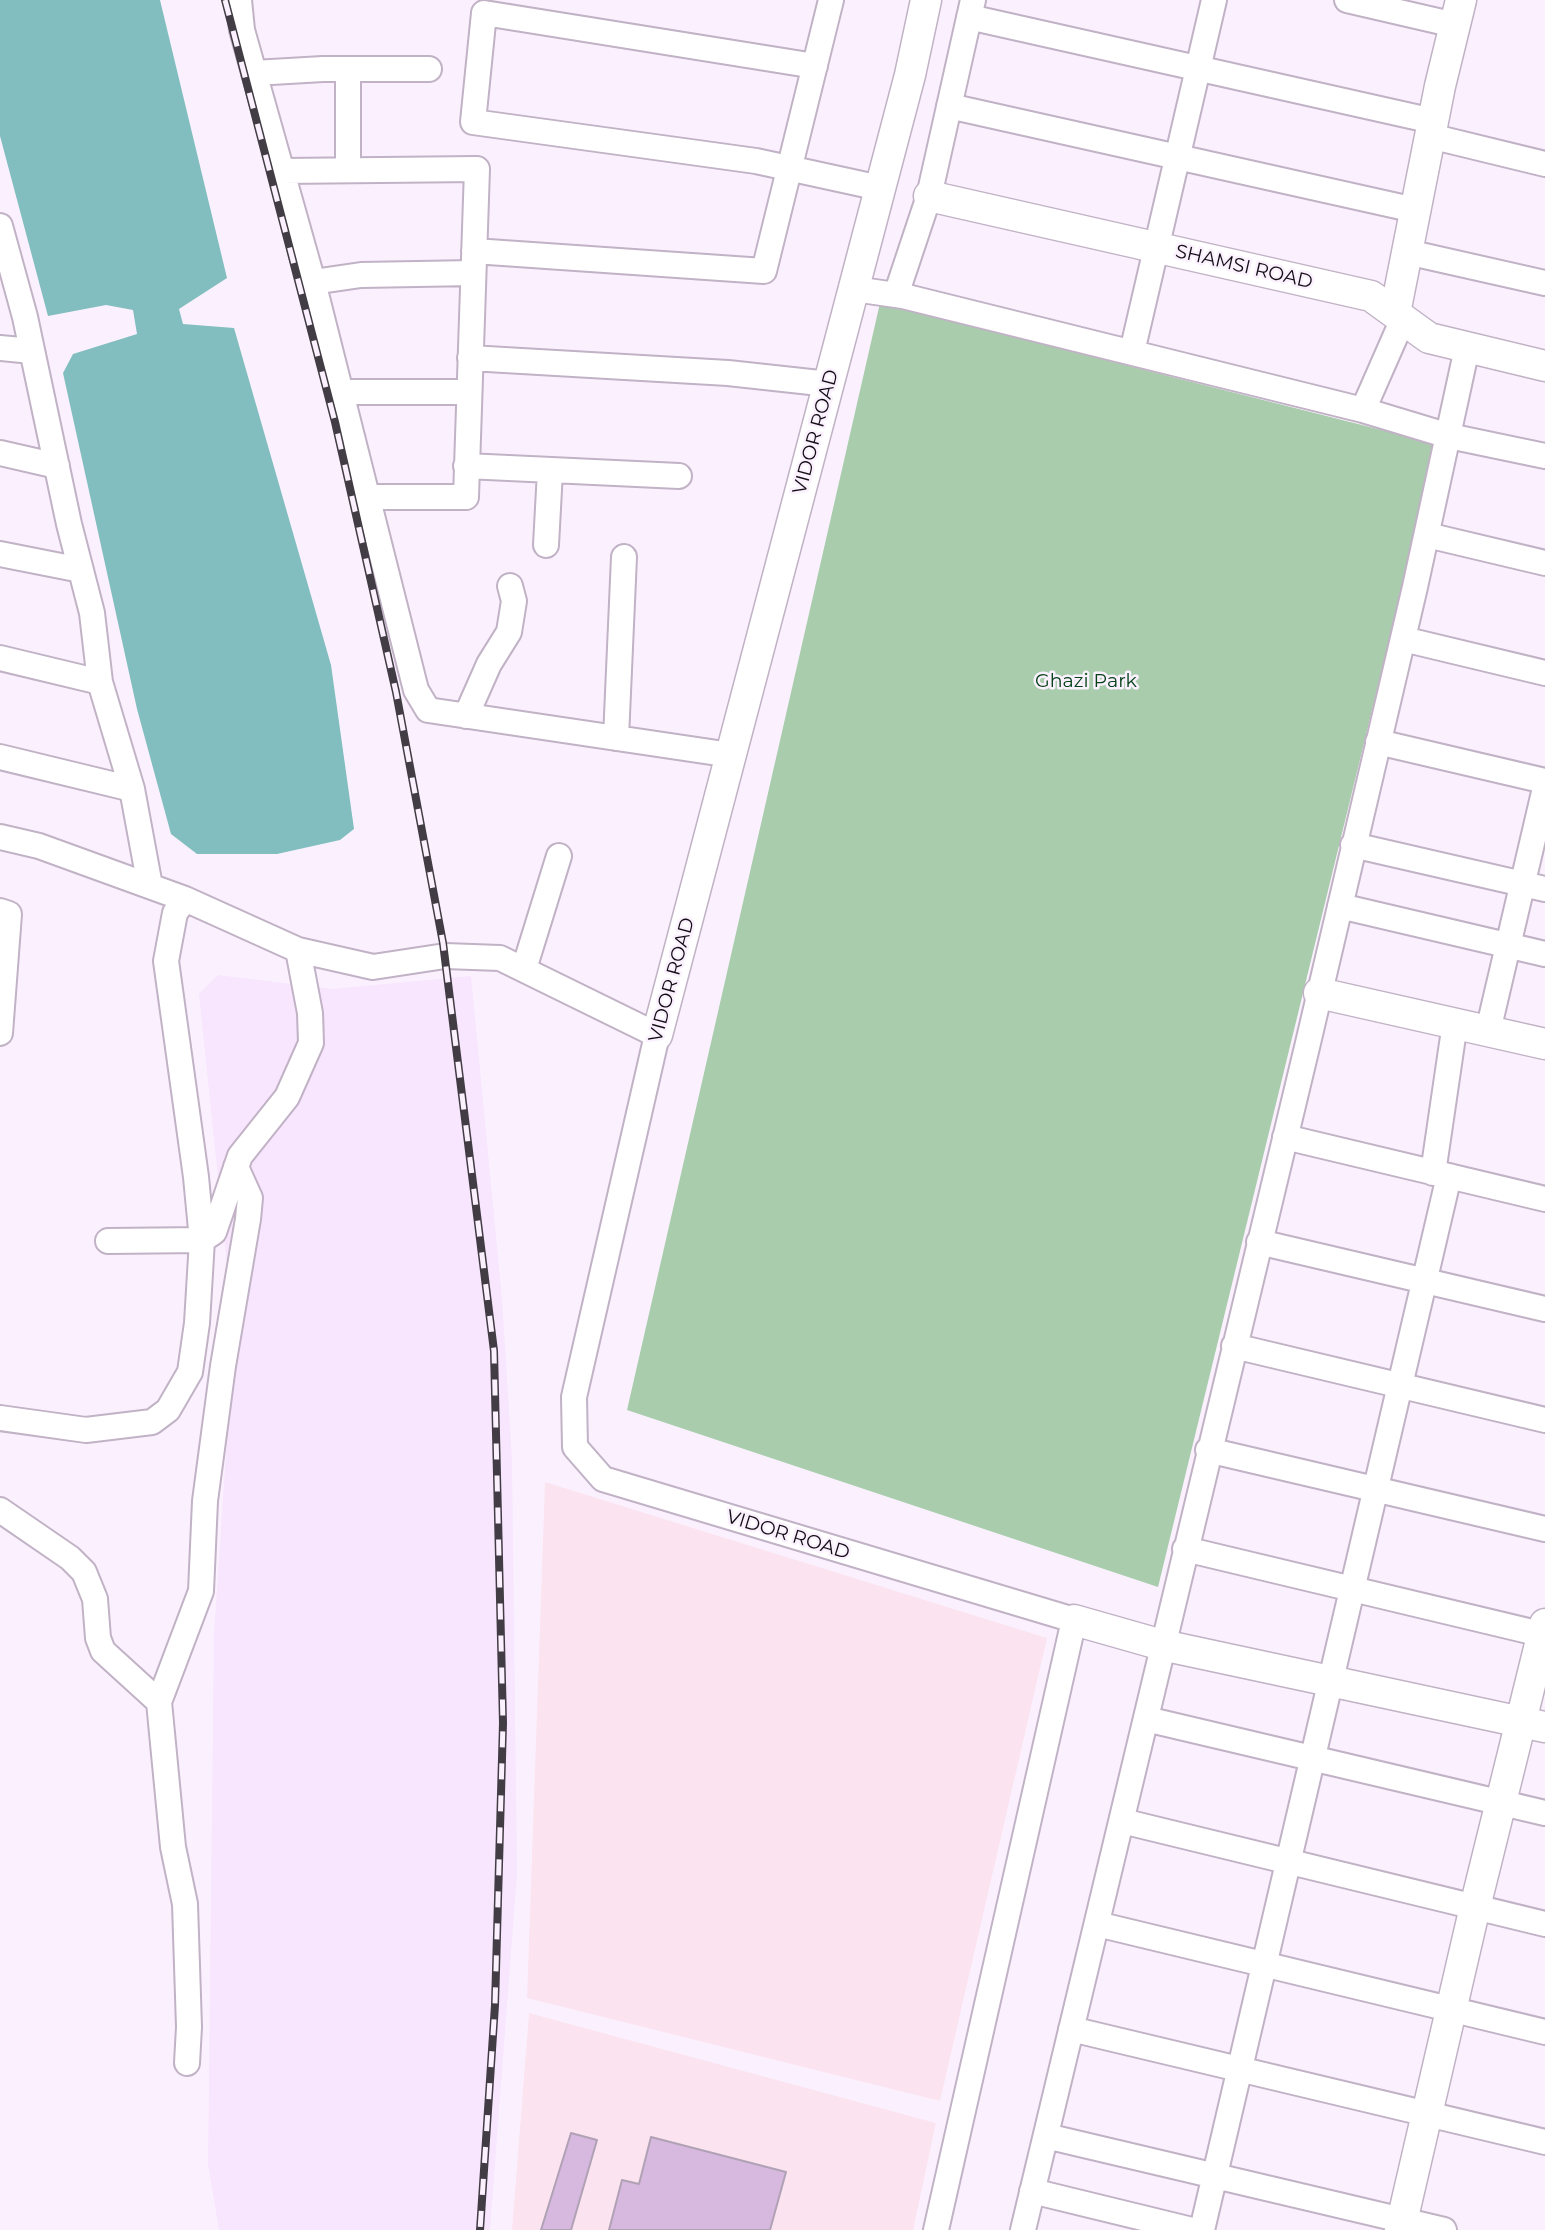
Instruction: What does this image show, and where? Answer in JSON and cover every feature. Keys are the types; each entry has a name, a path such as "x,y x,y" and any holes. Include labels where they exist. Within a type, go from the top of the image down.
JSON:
{"street":[{"path":"239,0 242,30 313,282 416,690 428,710 731,755"},
{"path":"313,282 474,262 764,271 831,0"},
{"name":"VIDOR ROAD","path":"926,0 854,289 657,1035 574,1397 575,1447 603,1479 1074,1620"},
{"path":"1132,352 1214,0"},
{"path":"1347,0 1458,13 1415,209 1399,316 1363,410"},
{"path":"896,295 929,196 971,8 1431,129 1545,164"},
{"path":"815,66 484,13 472,122 756,161 880,188"},
{"path":"348,69 348,170"},
{"path":"254,73 429,69"},
{"path":"949,106 1415,209"},
{"path":"282,170 477,169 466,497 368,497"},
{"name":"SHAMSI ROAD","path":"929,196 1371,296 1429,338 1545,366"},
{"path":"0,226 4,253 32,351 92,613 100,682 132,789 150,886"},
{"path":"1407,252 1545,283"},
{"path":"854,289 896,295 1132,352 1363,410 1449,436 1545,456"},
{"path":"0,348 32,351"},
{"path":"1023,2230 1122,1821 1161,1645 1320,993 1427,535 1467,348"},
{"path":"470,358 728,373 829,384"},
{"path":"341,392 469,393"},
{"path":"0,453 57,466"},
{"path":"466,466 679,476"},
{"path":"546,544 550,471"},
{"path":"1427,535 1545,563"},
{"path":"0,554 81,570"},
{"path":"616,738 624,557"},
{"path":"466,716 489,664 509,632 514,601 510,586"},
{"path":"1403,639 1545,673"},
{"path":"0,658 100,682"},
{"path":"1378,742 1545,781"},
{"path":"0,757 132,789"},
{"path":"1488,1031 1508,945 1534,886 1545,789"},
{"path":"0,836 39,845 185,899 298,950 373,967 445,956 500,958 657,1035"},
{"path":"1353,845 1534,886"},
{"path":"524,969 559,856"},
{"path":"0,1418 86,1430 152,1422 168,1410 190,1372 202,1240 196,1177 166,961 175,913 185,899"},
{"path":"1339,906 1545,954"},
{"path":"0,911 9,914 0,1033"},
{"path":"108,1241 202,1240 214,1232 246,1144 287,1097 311,1043 310,1013 298,950"},
{"path":"1320,993 1545,1044"},
{"path":"1202,2230 1424,1281 1441,1175 1455,1023"},
{"path":"1285,1137 1545,1199"},
{"path":"187,2063 189,2027 185,1904 173,1847 159,1702 201,1591 205,1501 250,1198 236,1167"},
{"path":"1259,1242 1545,1309"},
{"path":"1234,1346 1545,1420"},
{"path":"1208,1450 1545,1529"},
{"path":"0,1510 51,1544 84,1572 95,1598 98,1638 103,1651 159,1702"},
{"path":"1185,1549 1544,1631 1533,1724 1500,1802 1430,2114 1401,2225"},
{"path":"936,2230 1074,1620 1161,1645 1533,1724"},
{"path":"1146,1719 1545,1813"},
{"path":"1122,1821 1545,1924"},
{"path":"1097,1924 1545,2032"},
{"path":"1072,2029 1545,2142"},
{"path":"1045,2136 1215,2176 1401,2225 1444,2230"},
{"path":"1032,2191 1192,2230"}],"shaded area":[{"path":"0,0 160,0 227,278 179,309 183,324 234,328 331,665 354,829 340,840 277,854 197,854 171,834 137,709 63,373 73,354 137,334 133,310 106,305 48,316 0,136"},
{"path":"218,975 332,989 471,976 502,1299 512,1459 517,1873 490,2230 219,2230 208,2164 214,1634 234,1333 199,994"},
{"path":"545,1482 1047,1638 940,2101 527,1998"},
{"path":"529,2013 936,2123 913,2230 512,2230"}],"green space":[{"name":"Ghazi Park","path":"880,303 1437,444 1158,1587 627,1410"}],"building":[{"path":"571,2133 597,2140 571,2230 541,2230"},
{"path":"651,2137 786,2172 770,2230 609,2230 622,2180 639,2184"}],"railway":[{"path":"225,0 335,422 396,692 443,943 494,1351 503,1723 495,2005 480,2230"}]}
